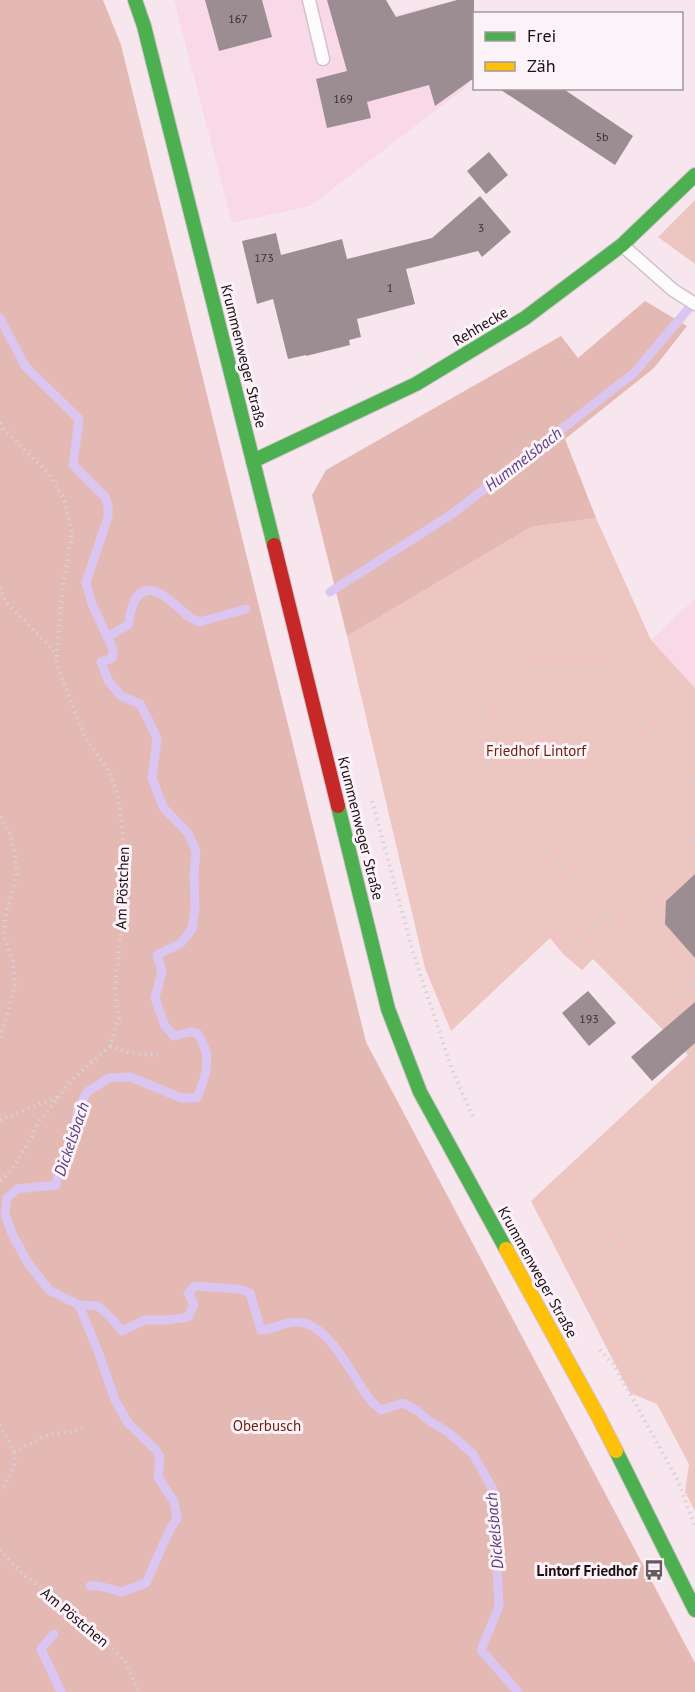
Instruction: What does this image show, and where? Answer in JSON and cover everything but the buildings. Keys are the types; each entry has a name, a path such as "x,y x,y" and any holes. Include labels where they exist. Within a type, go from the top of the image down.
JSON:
{"main road":[{"name":"Krummenweger Straße","path":"135,0 144,26 388,1009 420,1092 598,1416 695,1610"},
{"name":"Rehhecke","path":"253,461 416,384 525,318 622,245 695,175"}],"lane":[{"path":"309,0 323,59"},
{"path":"622,245 673,290 695,304"}],"path":[{"path":"0,423 3,429 48,473 64,499 72,533 63,584 57,654"},
{"path":"0,587 5,601 57,654"},
{"name":"Am Pöstchen","path":"57,654 57,665 84,735 111,775 119,800 125,858 122,921 115,989 119,1018 110,1046"},
{"path":"695,781 599,669 529,669 483,710 489,785 677,997 695,981"},
{"path":"369,790 412,949 451,1067 474,1120"},
{"path":"0,817 10,834 17,874 5,918 4,936 13,961 15,986 0,1038"},
{"path":"564,955 695,837"},
{"path":"0,1181 9,1173 24,1150 39,1121 74,1078 110,1046 130,1053 161,1055"},
{"path":"0,1120 61,1095"},
{"path":"579,1268 695,1182"},
{"path":"599,1349 614,1365 677,1479 695,1526"},
{"path":"0,1425 14,1452 11,1474 0,1491"},
{"path":"14,1452 45,1436 87,1426"},
{"name":"Am Pöstchen","path":"0,1550 23,1574 84,1620 108,1643 125,1662 139,1692"}],"shaded area":[{"path":"174,0 385,0 394,15 448,2 469,75 468,86 310,206 232,223"},
{"path":"695,599 695,688 651,640"}],"green space":[{"name":"Oberbusch","path":"0,0 103,0 121,45 366,1042 695,1663 695,1692 0,1692"},
{"path":"695,200 695,264 658,237"},
{"path":"645,301 687,326 654,368 565,439 596,518 531,527 347,636 312,495 326,470 561,336 578,358"},
{"name":"Friedhof Lintorf","path":"596,518 651,640 695,688 695,1511 685,1492 689,1464 657,1404 630,1393 531,1201 688,1055 593,959 582,970 564,955 550,938 451,1031 425,968 347,636 531,527"}],"waterway":[{"name":"Hummelsbach","path":"330,592 452,514 634,373 695,301"},
{"name":"Dickelsbach","path":"0,318 25,366 79,419 73,465 105,497 108,506 108,517 86,582 92,604 113,649 112,658 101,662 109,682 121,696 140,704 149,721 157,739 152,778 163,807 188,833 196,851 195,909 192,929 181,943 157,955 162,971 155,998 165,1026 174,1036 190,1032 197,1033 207,1057 206,1073 197,1098 181,1098 131,1077 109,1078 87,1092 78,1109 73,1142 58,1174 56,1185 17,1189 7,1198 5,1214 12,1234 28,1263 49,1290 79,1305 98,1306 122,1331 145,1320 188,1317 194,1305 188,1293 195,1286 238,1289 250,1293 261,1330 292,1322 309,1325 329,1340 347,1363 369,1399 381,1410 403,1403 449,1433 473,1454 493,1490 499,1606 481,1650 518,1692"},
{"name":"Hummelsbach","path":"107,637 128,625 134,602 140,594 146,591 160,594 199,622 246,609"},
{"path":"79,1305 115,1400 128,1423 155,1449 160,1457 158,1477 174,1502 177,1518 146,1583 122,1592 90,1586"},
{"path":"54,1634 41,1649 61,1692"}],"traffic: fast":[{"path":"135,0 144,26 274,545"},
{"path":"253,461 416,384 525,318 622,245 695,175"},
{"path":"338,806 388,1009 420,1092 506,1249"},
{"path":"616,1451 695,1610"}],"traffic: slow":[{"path":"506,1249 616,1451"}],"traffic: jam":[{"path":"274,545 338,806"}],"place":[{"name":"Lintorf Friedhof","path":"654,1570"}]}
